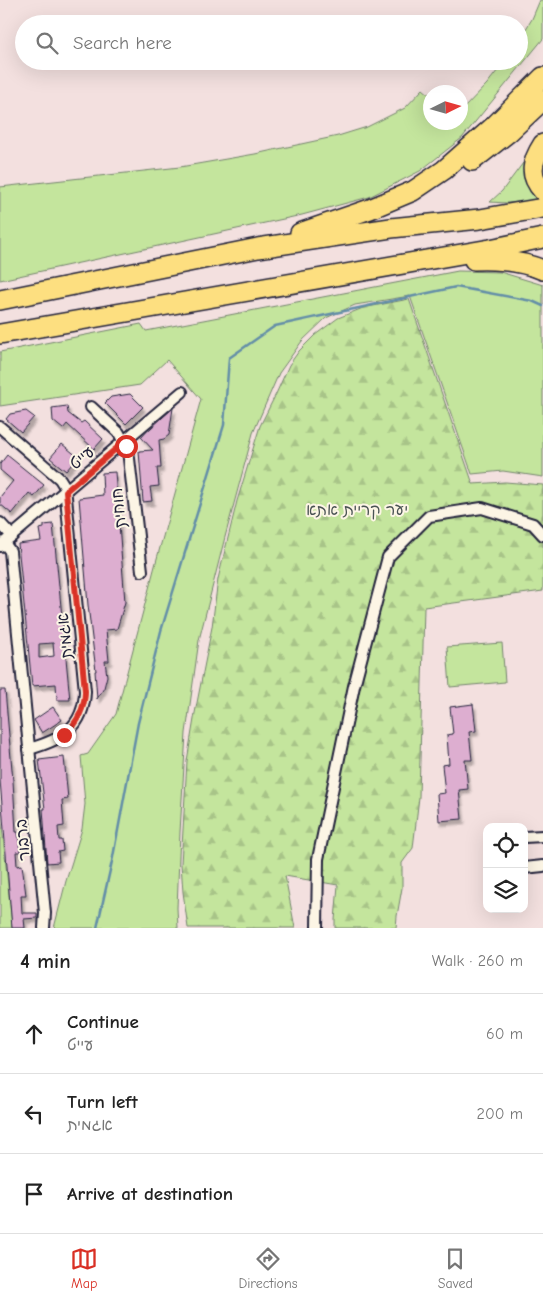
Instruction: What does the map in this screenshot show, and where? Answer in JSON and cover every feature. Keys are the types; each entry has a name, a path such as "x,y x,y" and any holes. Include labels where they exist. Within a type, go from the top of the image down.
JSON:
{"highway":[{"path":"413,191 444,170 488,131 543,77"},
{"path":"258,248 370,209 413,191 435,185 461,171 509,132 543,100"},
{"path":"543,144 537,154 533,169 537,184 543,191"},
{"path":"533,169 543,152"},
{"path":"0,300 258,248 392,228 466,221 543,208"},
{"path":"0,334 490,249 543,238"},
{"path":"416,262 496,260 525,264 543,270"}],"street":[{"name":"עייט","path":"2,545 182,392"},
{"path":"91,407 114,428 124,442"},
{"path":"0,427 60,479 66,491"},
{"name":"חוחית","path":"124,442 129,455 142,571"},
{"name":"אגמית","path":"29,749 48,744 64,735 77,720 85,700 66,491"},
{"path":"317,928 318,859 354,686 388,558 429,516 482,508 533,524 543,535"},
{"path":"0,523 12,536"},
{"name":"ברבור","path":"2,545 10,551 45,913 44,928"},
{"path":"528,837 543,836"},
{"path":"528,868 543,866"}],"green space":[{"path":"540,0 543,0 543,39 528,57 528,25"},
{"path":"498,70 518,70 462,138 420,171 369,197 302,215 0,280 0,187 180,167 255,154 338,136 367,127 405,108 423,89 423,130 468,130 468,104"},
{"path":"529,155 523,171 524,180 529,188 543,200 507,203 490,202 502,191"},
{"path":"458,271 500,272 543,285 543,477 503,471 472,474 410,296 355,305 326,318 302,341 279,373 253,433 199,640 186,733 180,832 178,928 54,928 82,829 85,804 81,756 88,754 116,714 201,399 167,360 140,385 0,406 0,352 141,324 146,331"},
{"name":"יער קריית אתא","path":"409,299 473,484 505,482 543,485 543,591 424,607 419,797 413,848 402,863 402,888 396,928 335,928 338,885 285,876 295,928 188,928 181,864 187,761 212,627 218,579 237,501 260,426 289,365 299,351 315,335 338,318 363,308"},
{"path":"502,643 505,682 450,687 447,647"},
{"path":"0,807 12,924 12,928 0,928"}],"building":[{"path":"130,394 143,407 126,424 105,403 111,397"},
{"path":"67,406 68,413 81,423 84,421 103,439 94,449 67,424 63,429 53,421 52,408"},
{"path":"173,408 169,435 159,440 161,468 157,468 159,486 150,487 152,501 143,502 139,451 153,450 141,437"},
{"path":"26,411 34,417 21,432 6,419 10,414"},
{"path":"62,444 78,457 66,471 50,458"},
{"path":"7,455 44,485 34,497 29,493 12,514 0,504 0,497 13,481 0,470 0,464"},
{"path":"115,472 125,602 117,629 106,630 109,661 105,661 107,676 104,688 97,699 96,671 88,605 79,498 103,495 102,473"},
{"path":"53,524 70,700 57,700 56,684 32,686 18,544 41,541 39,529 44,528 44,525","holes":["53,643 54,656 39,658 39,644"]},
{"path":"0,690 5,690 16,832 18,832 20,852 16,852 17,866 22,865 26,895 21,895 22,913 37,913 37,918 24,919 25,928 12,928 0,780"},
{"path":"473,704 476,731 469,732 472,760 465,760 468,789 459,790 462,819 439,821 437,794 445,793 442,765 449,764 447,735 453,734 450,707"},
{"path":"53,707 62,720 42,733 34,720"},
{"path":"64,757 68,799 62,800 64,826 58,827 59,840 62,840 63,851 58,852 59,862 47,863 43,809 45,809 39,760"}],"waterway":[{"path":"97,928 113,857 138,723 161,631 224,425 229,358 275,326 456,287 532,301 543,306"}],"route":[{"path":"64,735 77,720 85,700 66,491 124,442 126,446"}]}
